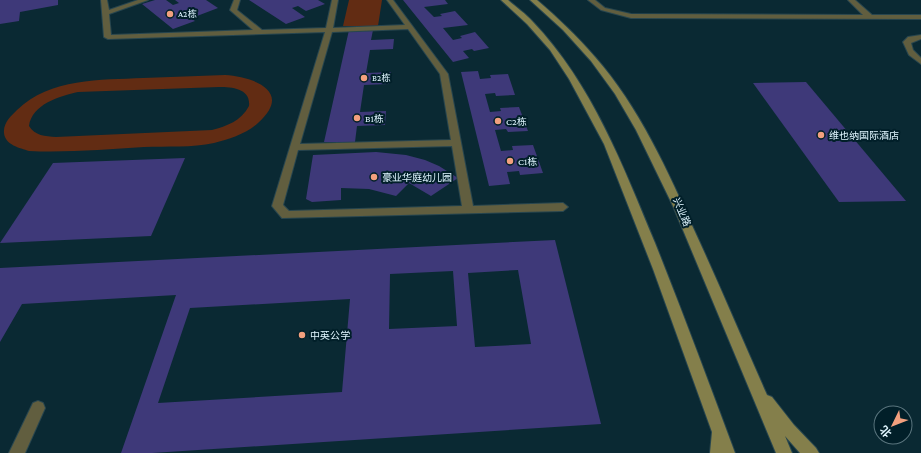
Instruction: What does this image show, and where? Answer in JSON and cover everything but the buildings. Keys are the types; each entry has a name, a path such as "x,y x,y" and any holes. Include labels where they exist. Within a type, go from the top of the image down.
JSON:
{"main road":[{"path":"504,0 533,25 554,50 590,109 613,155 671,298 727,453"},
{"name":"兴业路","path":"533,0 581,44 614,85 633,114 676,197 784,453"},
{"path":"753,379 769,404 789,430 811,453"},
{"path":"718,429 718,453"}],"lane":[{"path":"104,0 108,37 408,27"},
{"path":"106,13 145,0"},
{"path":"237,0 233,10 260,32"},
{"path":"335,0 329,30 277,206 286,215 563,207"},
{"path":"390,0 408,27 444,74 468,209"},
{"path":"591,0 603,9 631,16 921,17"},
{"path":"851,0 870,16"},
{"path":"921,37 911,39 907,42 910,52 921,62"},
{"path":"295,147 456,143"},
{"path":"17,453 38,408"}],"shaded area":[{"path":"349,0 382,0 378,26 343,26"},
{"path":"225,75 236,76 258,83 266,88 271,95 272,103 268,112 253,127 237,136 206,145 58,152 29,151 10,143 5,137 4,129 6,123 17,110 30,100 60,86 110,79","holes":["224,87 240,90 244,93 249,100 249,106 238,119 223,127 212,130 56,137 37,134 29,126 31,118 35,112 48,102 78,92"]}],"place":[{"name":"A2栋","path":"170,14"},
{"name":"B2栋","path":"364,78"},
{"name":"B1栋","path":"357,118"},
{"name":"C2栋","path":"498,121"},
{"name":"维也纳国际酒店","path":"821,135"},
{"name":"C1栋","path":"510,161"},
{"name":"豪业华庭幼儿园","path":"374,177"},
{"name":"中英公学","path":"302,335"}]}
